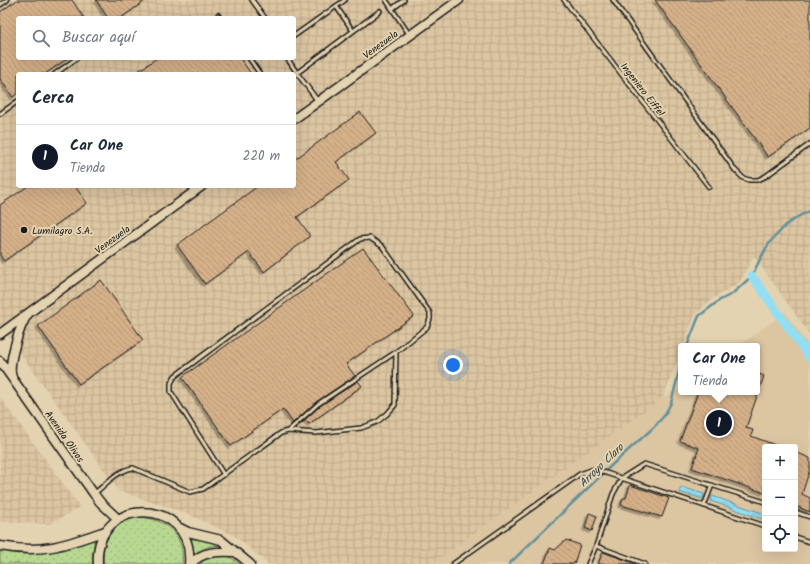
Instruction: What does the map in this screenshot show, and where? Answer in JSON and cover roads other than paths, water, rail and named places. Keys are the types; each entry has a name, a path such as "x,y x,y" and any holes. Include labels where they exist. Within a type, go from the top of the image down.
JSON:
{"street":[{"name":"Venezuela","path":"296,118 459,0"},
{"name":"Venezuela","path":"0,334 199,188"},
{"path":"14,381 10,374 11,364 23,324 34,308"},
{"name":"Avenida Olivos","path":"0,361 94,494 100,502 118,519"},
{"path":"0,546 12,548 54,548 83,540 105,531 118,519 131,514 144,512 165,516 178,527 188,532 221,540 250,564"},
{"path":"178,527 189,548 190,564"},
{"path":"98,564 98,548 105,531"},
{"path":"190,564 205,554 215,551 235,552"}],"lane":[{"path":"0,5 7,0"},
{"path":"252,0 264,16"},
{"path":"296,35 345,0"},
{"path":"386,0 410,35"},
{"path":"392,9 404,0"},
{"name":"Ingeniero Eiffel","path":"564,0 709,187"},
{"path":"612,0 735,170 743,178 748,180 758,180 766,176 810,144"},
{"path":"336,6 353,31"},
{"path":"297,73 380,11"},
{"path":"58,72 74,60"},
{"path":"250,60 258,72"},
{"path":"289,60 318,102"},
{"path":"0,114 16,102"},
{"path":"224,475 171,392 171,383 175,376 360,239 370,238 382,246 430,313 430,319 427,327 396,352 318,404 288,431"},
{"path":"94,494 126,469 133,468 190,492 203,489 281,433 288,431 316,433 361,428 377,422 387,414 394,405 396,352"},
{"path":"588,564 596,546 620,477 644,464 762,501"},
{"path":"453,564 580,474 594,469 762,525"},
{"path":"704,506 712,485"},
{"path":"798,513 810,517"},
{"path":"798,538 810,542"},
{"path":"596,546 645,564"}],"water":[{"path":"681,487 704,494 703,499 679,492"},
{"path":"712,496 762,513 762,519 711,501"}],"waterway":[{"name":"Arroyo Claro","path":"688,343 699,316 720,300 732,294 752,276 770,242 787,224 810,211"},
{"path":"752,276 810,358"},
{"name":"Arroyo Claro","path":"509,564 664,416 671,403 678,376"}],"place":[{"name":"Lumilagro S.A.","path":"24,230"},
{"name":"Car One","path":"719,423"}]}
